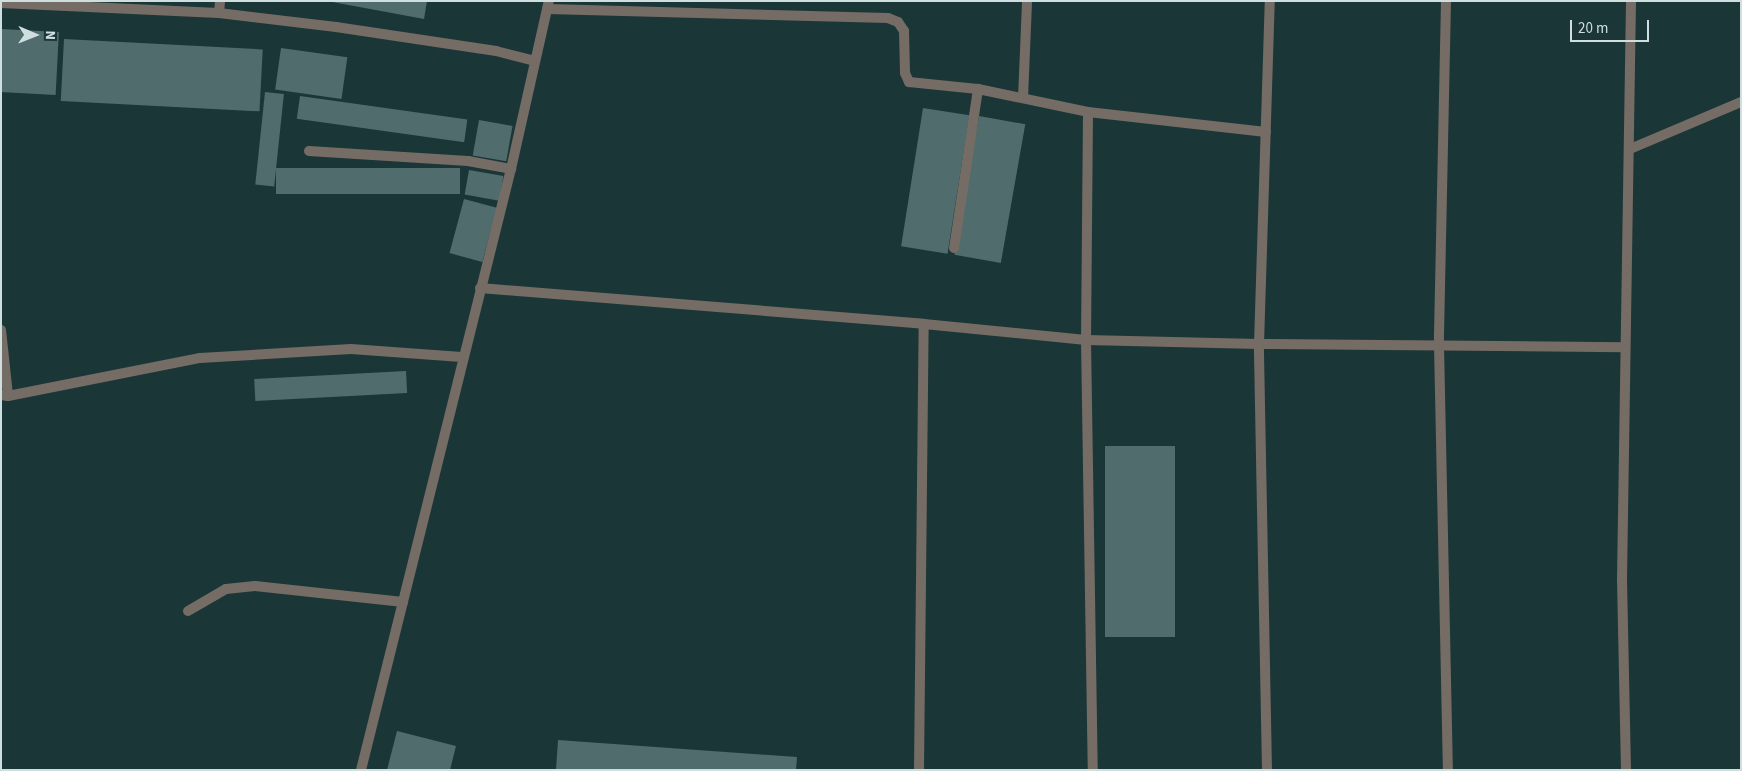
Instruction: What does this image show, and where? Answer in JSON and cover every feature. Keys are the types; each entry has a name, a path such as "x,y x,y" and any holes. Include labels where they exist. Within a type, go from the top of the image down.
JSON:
{"street":[{"path":"220,1 220,14"},
{"path":"1023,98 1027,1"},
{"path":"1267,770 1259,344 1270,1"},
{"path":"1446,1 1439,345 1448,770"},
{"path":"1626,770 1622,580 1631,1"},
{"path":"1,4 220,14 336,27 496,51 535,61"},
{"path":"362,770 462,357 511,169 548,5 888,18 898,22 904,31 906,74 909,82 978,89 1088,112 1266,132"},
{"path":"954,248 978,89"},
{"path":"1630,149 1741,102"},
{"path":"1088,112 1086,340 1092,770"},
{"path":"309,152 468,161 511,169"},
{"path":"480,288 924,324 1086,340 1259,344 1625,346"},
{"path":"918,770 924,324"},
{"path":"1,330 5,396 200,358 351,349 462,357"},
{"path":"188,611 226,589 255,586 403,602"}],"building":[{"path":"327,1 427,1 424,19"},
{"path":"1,29 59,32 56,95 1,92"},
{"path":"64,39 263,49 259,111 61,101"},
{"path":"281,48 347,57 342,99 275,90"},
{"path":"265,92 284,94 274,186 255,184"},
{"path":"300,96 467,120 464,142 297,119"},
{"path":"923,108 969,115 948,254 901,246"},
{"path":"979,116 1025,124 1001,263 955,255"},
{"path":"479,120 512,126 506,161 473,155"},
{"path":"276,168 460,168 460,194 276,194"},
{"path":"469,170 503,176 499,201 465,195"},
{"path":"464,199 497,208 482,262 450,253"},
{"path":"406,371 407,393 255,401 254,379"},
{"path":"1105,446 1175,446 1175,637 1105,637"},
{"path":"397,731 456,746 450,770 387,770"},
{"path":"558,740 797,757 796,770 556,770"}]}
